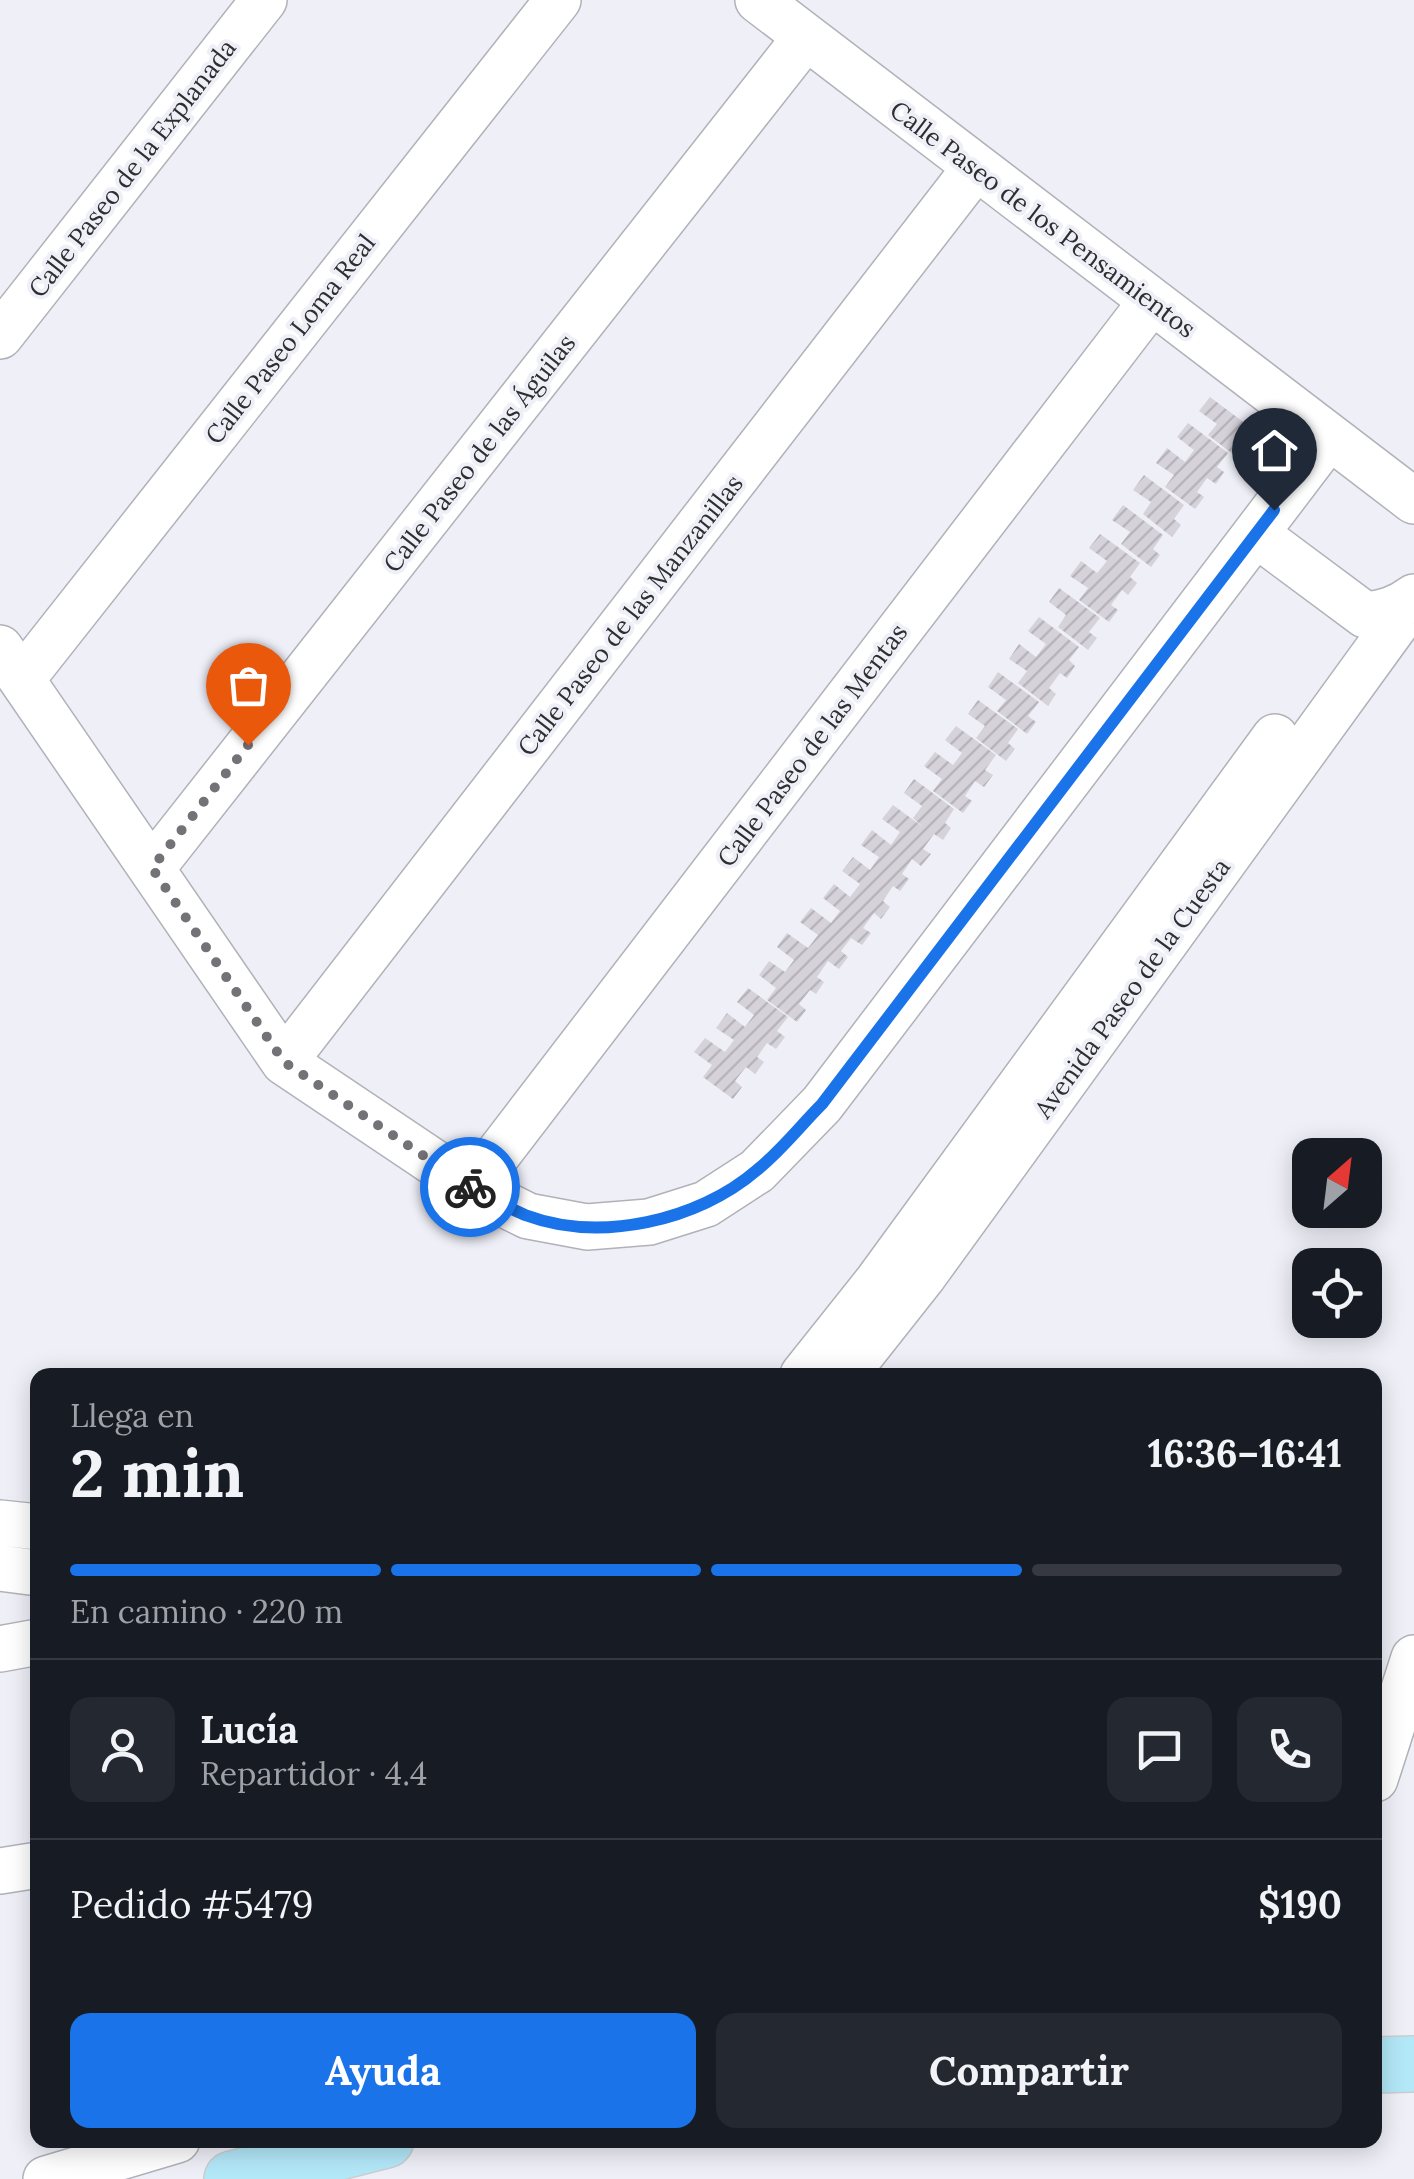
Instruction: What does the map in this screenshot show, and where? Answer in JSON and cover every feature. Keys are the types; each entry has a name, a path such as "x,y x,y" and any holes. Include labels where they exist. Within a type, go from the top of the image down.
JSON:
{"main road":[{"path":"1382,2065 1414,2064"},
{"path":"232,2179 354,2148"}],"street":[{"name":"Calle Paseo de la Explanada","path":"0,336 264,0"},
{"name":"Calle Paseo Loma Real","path":"11,664 558,0"},
{"name":"Calle Paseo de los Pensamientos","path":"758,0 1412,500"},
{"name":"Calle Paseo de las Águilas","path":"152,868 806,37"},
{"name":"Calle Paseo de las Manzanillas","path":"284,1062 976,167"},
{"name":"Calle Paseo de las Mentas","path":"472,1188 1152,302"},
{"path":"11,664 284,1062 472,1188 528,1216 588,1227 649,1222 706,1204 757,1171 822,1104 1329,438"},
{"path":"1256,534 1365,614 1384,613 1414,598"},
{"name":"Avenida Paseo de la Cuesta","path":"851,1368 948,1243 1414,598"},
{"name":"Avenida Paseo de la Cuesta","path":"809,1368 877,1282 1365,614"},
{"path":"0,1522 30,1526"},
{"path":"0,1568 30,1572"},
{"path":"0,1649 30,1643"},
{"path":"1382,1757 1414,1658"},
{"path":"0,1871 30,1866"},
{"path":"46,2179 150,2148"}],"building":[{"path":"1210,397 1250,427 1240,440 1247,446 1238,458 1208,435 1217,424 1199,411"},
{"path":"1188,423 1228,453 1217,467 1224,472 1216,484 1207,478 1197,492 1204,497 1195,509 1165,487 1174,475 1156,463 1167,448 1185,462 1194,450 1177,437"},
{"path":"1144,475 1184,505 1174,519 1181,525 1172,537 1143,514 1151,502 1133,490"},
{"path":"1123,505 1163,535 1153,549 1160,555 1151,567 1121,544 1130,532 1112,520"},
{"path":"1100,534 1140,563 1130,577 1137,583 1128,595 1122,590 1111,605 1118,610 1109,622 1079,600 1088,588 1070,576 1081,561 1097,573 1107,561 1089,548"},
{"path":"1059,588 1100,618 1089,632 1097,638 1088,650 1058,627 1066,615 1049,602"},
{"path":"1039,617 1079,647 1069,660 1075,666 1067,678 1060,673 1049,688 1056,694 1048,706 1018,683 1027,671 1009,659 1019,644 1036,657 1046,644 1028,631"},
{"path":"998,672 1039,702 1028,716 1036,722 1027,734 997,711 1006,700 988,687"},
{"path":"978,700 1018,729 1008,743 1015,749 1006,761 976,738 985,726 968,714"},
{"path":"956,726 996,755 985,770 993,775 984,787 975,781 965,796 972,801 963,813 933,791 942,779 924,766 935,752 953,765 962,753 945,740"},
{"path":"914,779 954,809 945,823 951,828 943,840 934,834 923,849 931,854 921,866 912,859 902,874 909,879 900,891 893,886 883,901 890,907 881,919 874,913 863,928 871,933 862,945 851,938 841,951 848,957 839,969 828,961 817,977 824,982 816,994 810,990 799,1004 806,1010 797,1022 767,1000 776,988 759,975 769,961 785,972 794,960 777,947 787,933 808,948 818,935 800,922 811,908 831,923 840,911 823,898 834,884 850,897 860,884 842,871 853,857 870,870 879,857 861,845 872,830 891,845 900,832 882,819 893,805 923,827 913,818 922,806 904,793"},
{"path":"748,988 788,1017 777,1031 785,1037 776,1049 767,1043 757,1057 764,1062 755,1074 746,1067 735,1081 742,1087 733,1099 703,1077 712,1065 694,1052 705,1038 725,1052 734,1040 716,1028 727,1013 745,1027 754,1015 737,1002"}],"way so far":[{"path":"248,745 152,868 284,1062 470,1187"}],"route":[{"path":"470,1187 528,1216 588,1227 649,1222 706,1204 757,1171 822,1104 1274,510"}]}
